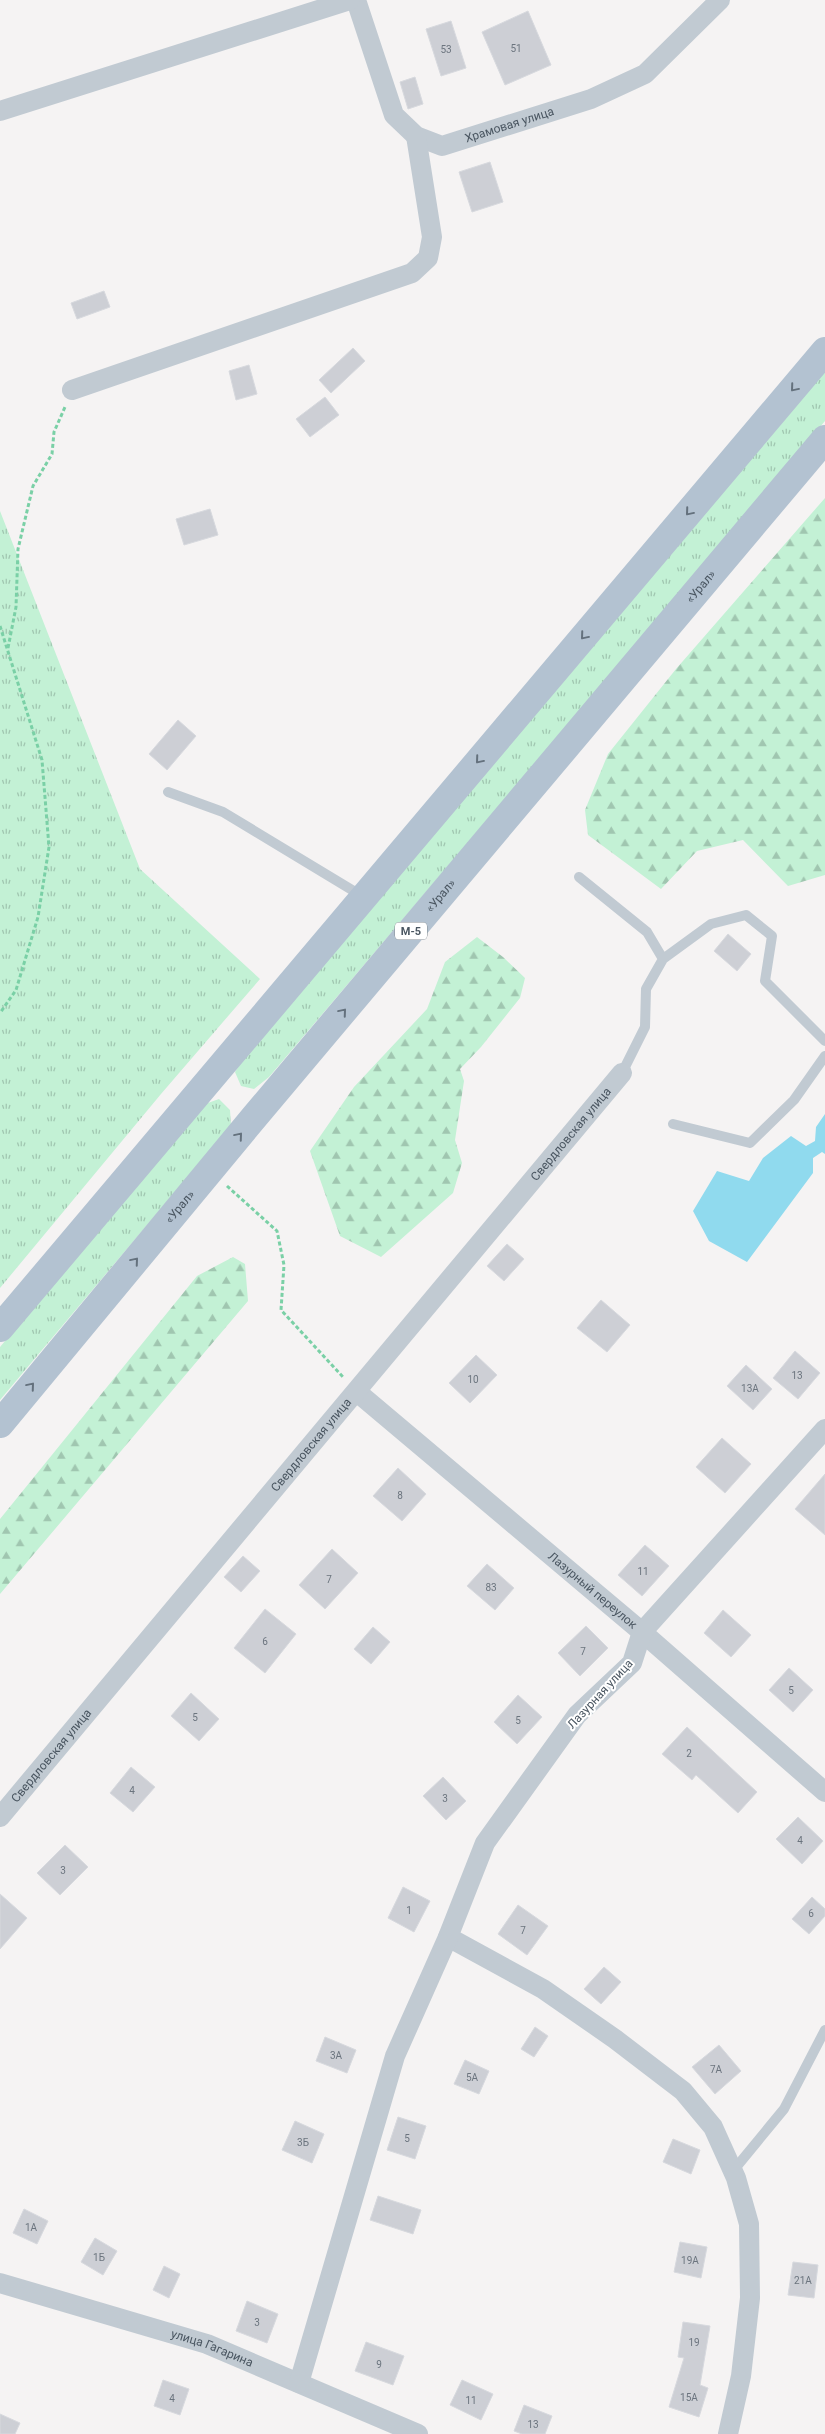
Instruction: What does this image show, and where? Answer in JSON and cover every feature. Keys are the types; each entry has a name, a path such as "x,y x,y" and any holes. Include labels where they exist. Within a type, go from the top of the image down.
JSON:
{"main road":[{"path":"2,1323 117,1192 363,897 825,351"},
{"name":"«Урал»","path":"0,1424 825,439"}],"street":[{"path":"0,111 350,0"},
{"name":"Храмовая улица","path":"356,0 394,115 416,136 442,146 590,99 645,74 720,0"},
{"path":"72,390 412,273 428,258 432,237 416,136"},
{"name":"Свердловская улица","path":"0,1817 622,1073"},
{"name":"Лазурный переулок","path":"357,1392 642,1632 825,1792"},
{"name":"Лазурная улица","path":"299,2383 395,2056 448,1937 485,1843 577,1715 632,1663 642,1632 825,1429"},
{"path":"448,1937 543,1989 615,2039 683,2091 713,2127 733,2171 748,2224 750,2298 741,2376 728,2434"},
{"name":"улица Гагарина","path":"0,2283 207,2344 418,2434"}],"lane":[{"path":"168,792 223,812 363,897"},
{"path":"579,877 646,932 663,959"},
{"path":"622,1073 645,1027 646,989 663,959 711,924 746,915 772,936 764,981 825,1041"},
{"path":"673,1124 750,1143 794,1100 825,1056"},
{"path":"733,2171 784,2109 825,2030"}],"path":[{"path":"8,650 16,607 18,549 33,486 52,454 54,432 72,390"},
{"path":"0,626 42,760 49,848 38,917 16,990 0,1013"},
{"path":"210,1171 278,1231 284,1265 281,1310 357,1392"}],"green space":[{"path":"825,370 825,421 269,1077 254,1089 241,1086 235,1072 246,1055"},
{"path":"825,498 825,875 788,886 743,840 697,851 661,889 588,835 585,810 608,754 676,669"},
{"path":"0,511 140,869 260,979 161,1094 0,1288"},
{"path":"477,937 503,957 525,978 520,998 481,1047 460,1069 464,1081 455,1140 462,1163 453,1193 381,1257 340,1236 310,1151 354,1087 427,1009 445,962"},
{"path":"219,1099 230,1110 231,1125 0,1400 0,1347 205,1104"},
{"path":"233,1257 245,1264 248,1301 0,1594 0,1519 197,1276"}],"water":[{"path":"825,1114 825,1154 822,1152 813,1158 813,1173 747,1262 709,1241 693,1211 717,1171 749,1181 763,1158 791,1136 806,1146 815,1141 816,1127"}],"building":[{"path":"528,11 551,65 505,85 482,32"},
{"path":"451,21 466,68 441,76 426,29"},
{"path":"415,77 423,104 408,109 400,82"},
{"path":"490,162 503,202 472,212 459,172"},
{"path":"104,291 110,307 77,319 71,303"},
{"path":"353,348 365,361 331,393 319,380"},
{"path":"249,365 257,394 236,400 229,371"},
{"path":"325,397 339,415 310,437 296,419"},
{"path":"210,509 218,535 184,545 176,519"},
{"path":"178,720 196,736 167,770 149,754"},
{"path":"728,934 751,954 737,971 714,951"},
{"path":"507,1244 524,1259 504,1281 487,1266"},
{"path":"601,1300 630,1325 607,1352 577,1328"},
{"path":"795,1351 820,1373 798,1399 773,1378"},
{"path":"476,1355 497,1375 470,1403 449,1383"},
{"path":"746,1365 772,1389 753,1410 727,1386"},
{"path":"722,1438 751,1464 725,1493 696,1467"},
{"path":"398,1468 426,1494 402,1521 373,1496"},
{"path":"825,1474 825,1535 795,1509"},
{"path":"645,1545 669,1566 642,1596 618,1575"},
{"path":"332,1549 358,1573 325,1609 299,1585"},
{"path":"243,1556 260,1571 241,1592 224,1577"},
{"path":"487,1564 514,1588 495,1610 467,1586"},
{"path":"265,1609 296,1634 265,1673 234,1648"},
{"path":"723,1610 751,1635 731,1657 704,1633"},
{"path":"586,1626 608,1648 580,1676 558,1653"},
{"path":"373,1627 390,1642 371,1664 354,1649"},
{"path":"789,1668 813,1690 793,1712 769,1690"},
{"path":"191,1693 219,1719 199,1741 171,1716"},
{"path":"518,1695 542,1717 517,1744 494,1722"},
{"path":"687,1727 757,1792 738,1813 696,1775 692,1780 662,1754"},
{"path":"131,1767 155,1787 133,1812 110,1793"},
{"path":"443,1777 466,1801 446,1820 423,1796"},
{"path":"798,1817 823,1841 802,1864 776,1839"},
{"path":"65,1845 88,1867 60,1895 37,1873"},
{"path":"403,1887 430,1901 414,1932 388,1918"},
{"path":"0,1894 27,1918 0,1949"},
{"path":"812,1897 825,1909 825,1916 809,1934 792,1919"},
{"path":"518,1905 548,1926 527,1955 498,1934"},
{"path":"604,1967 621,1982 601,2004 584,1989"},
{"path":"535,2027 548,2036 534,2057 521,2049"},
{"path":"325,2037 356,2050 347,2073 316,2061"},
{"path":"719,2045 741,2071 715,2094 692,2067"},
{"path":"465,2060 489,2071 479,2094 454,2084"},
{"path":"398,2117 426,2126 415,2159 387,2150"},
{"path":"295,2121 324,2134 312,2163 282,2150"},
{"path":"673,2139 700,2150 691,2174 663,2162"},
{"path":"378,2196 421,2210 413,2234 370,2220"},
{"path":"24,2209 48,2221 37,2244 13,2233"},
{"path":"95,2238 117,2251 103,2275 81,2262"},
{"path":"680,2242 707,2247 701,2278 674,2272"},
{"path":"793,2262 818,2265 814,2298 788,2295"},
{"path":"164,2266 180,2274 169,2298 153,2290"},
{"path":"247,2301 278,2314 267,2343 236,2331"},
{"path":"683,2322 710,2326 700,2385 708,2388 699,2417 669,2407 684,2358 678,2357"},
{"path":"366,2342 404,2356 393,2385 355,2371"},
{"path":"163,2380 189,2389 180,2415 154,2406"},
{"path":"462,2380 493,2394 481,2420 450,2405"},
{"path":"524,2405 552,2416 545,2434 522,2434 514,2431"},
{"path":"0,2414 20,2423 15,2434 0,2434"}]}
